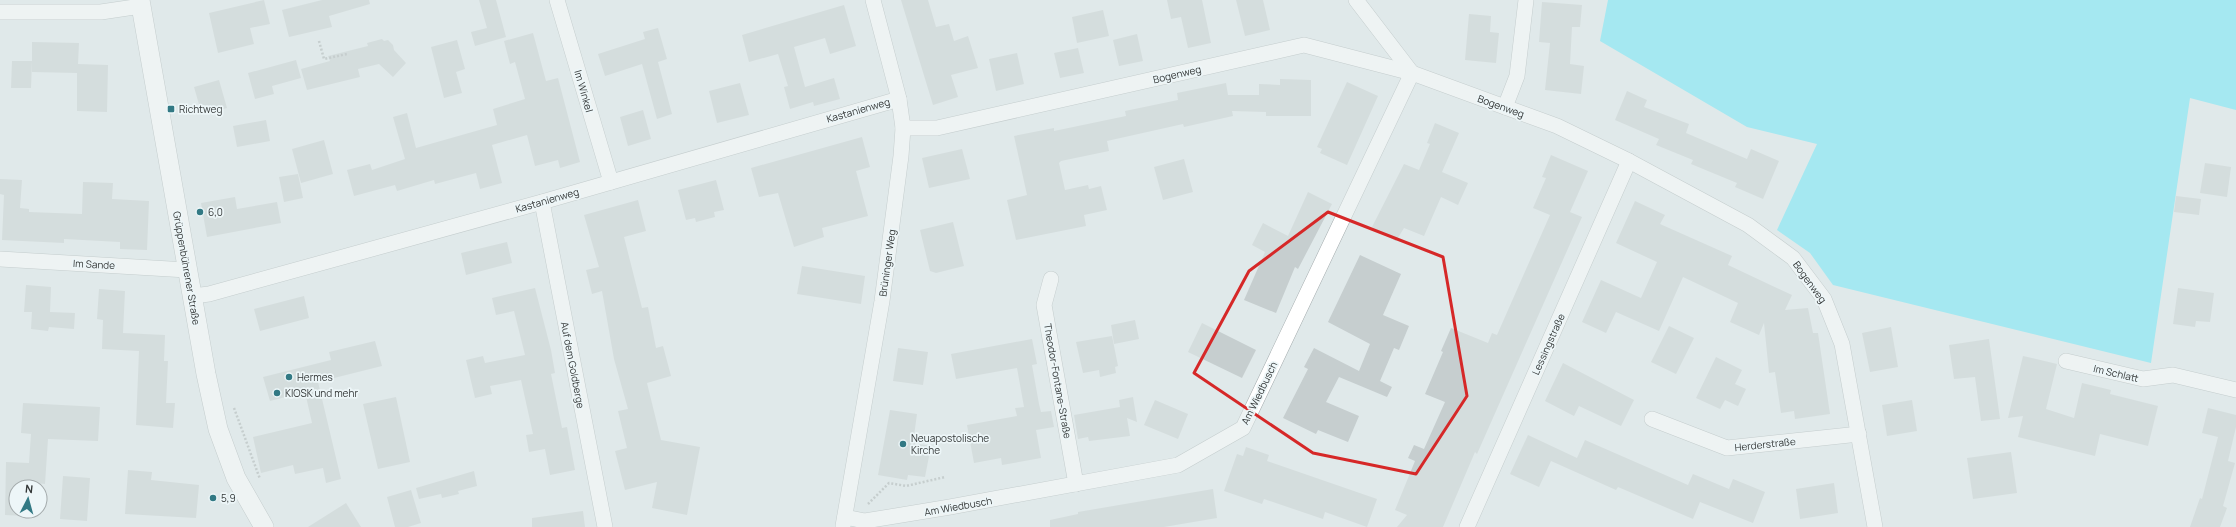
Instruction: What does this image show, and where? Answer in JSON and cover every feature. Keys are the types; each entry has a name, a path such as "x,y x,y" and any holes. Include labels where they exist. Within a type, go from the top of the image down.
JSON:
{"street":[{"name":"Im Winkel","path":"557,0 611,182"},
{"name":"Brüninger Weg","path":"844,522 882,301 901,156 903,128 899,98 872,0"},
{"path":"1356,0 1412,73"},
{"path":"1505,107 1517,76 1526,0"},
{"path":"0,12 101,12 141,3"},
{"name":"Grüppenbührener Straße","path":"141,3 187,270 193,296 206,374 218,429 236,478 264,527"},
{"name":"Bogenweg","path":"903,128 937,128 1304,46 1412,73 1557,126 1629,161 1748,225 1793,258 1824,299 1842,344 1875,527"},
{"name":"Am Wiedbusch","path":"844,522 865,521 1178,465 1243,428 1412,73"},
{"name":"Kastanienweg","path":"193,296 209,294 542,202 899,98"},
{"name":"Lessingstraße","path":"1467,527 1629,161"},
{"name":"Auf dem Goldberge","path":"542,202 605,527"},
{"name":"Im Sande","path":"0,259 187,270"},
{"name":"Theodor-Fontane-Straße","path":"1051,279 1044,305 1076,484"},
{"name":"Im Schlatt","path":"2066,361 2143,379 2173,375 2236,390"},
{"name":"Herderstraße","path":"1652,419 1727,448 1859,434"}],"path":[{"path":"319,41 324,58 347,54"},
{"path":"232,401 255,469 261,481"},
{"path":"865,521 869,501 889,483 906,486 945,477"}],"highlighted area":[{"path":"1328,212 1443,257 1467,396 1416,474 1313,453 1194,373 1249,271"}],"shaded area":[{"path":"1608,0 2236,0 2236,110 2190,98 2151,363 1833,285 1810,253 1777,230 1817,144 1747,127 1600,41"}],"building":[{"path":"264,0 270,24 250,28 254,44 218,53 209,13"},
{"path":"322,0 369,0 370,4 329,16 332,27 289,37 282,10"},
{"path":"479,0 496,0 506,37 475,46 471,32 487,28"},
{"path":"901,0 928,0 936,27 949,24 954,41 968,36 978,68 951,75 958,97 933,105"},
{"path":"1167,0 1202,0 1211,43 1188,48 1181,17 1171,19"},
{"path":"1236,0 1263,0 1270,30 1245,36"},
{"path":"1542,2 1582,5 1580,27 1572,27 1570,64 1584,66 1581,94 1545,90 1550,43 1539,42"},
{"path":"844,5 856,46 830,54 825,38 794,47 805,87 834,78 840,99 814,106 813,102 790,109 784,87 788,86 778,54 749,62 742,35"},
{"path":"1103,10 1109,36 1077,43 1072,17"},
{"path":"1469,14 1491,16 1490,32 1499,33 1496,63 1465,60"},
{"path":"658,28 667,59 658,62 672,114 657,119 642,64 605,76 598,54 645,39 643,32"},
{"path":"533,33 546,81 558,78 580,162 560,168 558,160 535,166 527,135 492,145 502,183 480,189 476,173 435,184 434,180 397,191 395,185 354,196 347,170 370,164 372,170 405,159 393,117 407,113 416,148 497,125 493,109 525,99 515,62 510,64 504,41"},
{"path":"1137,34 1143,61 1119,66 1113,40"},
{"path":"382,39 384,41 388,40 393,45 394,50 406,63 393,77 379,64 358,69 360,77 307,90 301,69 330,61 328,56 368,46 367,43"},
{"path":"457,40 465,69 456,72 462,93 444,98 431,47"},
{"path":"32,42 79,43 78,64 108,65 107,112 77,111 77,73 32,72"},
{"path":"1078,48 1084,73 1060,78 1054,53"},
{"path":"1017,53 1024,84 996,91 989,59"},
{"path":"296,60 301,78 272,86 274,94 255,99 248,73"},
{"path":"12,61 32,61 31,88 11,88"},
{"path":"1280,79 1311,80 1311,116 1266,116 1266,112 1232,111 1233,116 1184,127 1183,124 1107,141 1109,151 1061,161 1059,163 1065,190 1088,185 1089,189 1101,186 1107,210 1084,215 1086,226 1016,240 1007,200 1027,195 1014,136 1054,128 1054,131 1126,116 1125,111 1178,100 1177,93 1226,83 1228,95 1259,95 1259,84 1280,85"},
{"path":"219,80 227,108 202,115 194,87"},
{"path":"1347,82 1378,96 1347,165 1320,153 1322,149 1317,147"},
{"path":"740,83 749,115 717,123 709,91"},
{"path":"1627,91 1647,100 1644,107 1689,124 1686,133 1747,159 1751,149 1779,161 1763,199 1735,187 1737,183 1691,164 1693,160 1656,145 1659,139 1615,120"},
{"path":"643,110 651,139 628,146 620,117"},
{"path":"266,120 270,141 237,147 233,126"},
{"path":"1435,123 1459,133 1442,172 1468,183 1458,205 1441,197 1424,236 1404,228 1396,241 1372,227 1404,164 1419,170 1430,144 1427,143"},
{"path":"862,137 870,167 856,171 868,216 822,228 824,237 794,247 778,193 759,197 751,168"},
{"path":"324,140 333,174 301,183 292,149"},
{"path":"962,149 970,179 929,188 922,158"},
{"path":"1551,155 1588,171 1570,212 1582,217 1477,454 1475,452 1443,527 1397,527 1407,515 1395,510 1415,461 1408,458 1414,445 1424,449 1445,402 1425,394 1443,352 1441,351 1451,328 1488,343 1492,333 1497,335 1550,215 1533,208 1546,178 1542,177"},
{"path":"1184,159 1193,192 1163,200 1154,167"},
{"path":"2205,163 2231,167 2227,197 2200,193"},
{"path":"298,174 303,198 284,202 279,177"},
{"path":"0,179 22,180 20,208 29,209 29,212 82,214 83,182 113,183 112,199 149,201 147,250 120,249 120,242 64,239 64,243 2,240 4,195 0,194"},
{"path":"716,180 724,210 714,212 715,217 696,222 695,218 686,220 678,190"},
{"path":"1308,192 1332,204 1298,269 1295,267 1276,313 1244,300 1265,252 1252,245 1263,223 1288,236"},
{"path":"2176,196 2201,199 2199,215 2174,212"},
{"path":"235,197 237,209 277,202 281,223 207,237 201,203"},
{"path":"638,200 646,231 624,237 642,308 648,307 656,348 663,346 671,376 647,383 661,440 700,447 687,515 652,508 657,482 625,490 615,451 627,448 618,411 628,409 614,359 602,291 592,294 586,270 599,267 584,215"},
{"path":"1635,201 1665,215 1660,224 1732,256 1728,265 1792,295 1785,310 1808,308 1813,333 1818,333 1830,414 1795,419 1794,411 1781,413 1775,372 1769,373 1764,323 1759,335 1730,322 1738,303 1683,277 1659,331 1616,312 1606,333 1582,322 1601,280 1641,298 1657,262 1616,243"},
{"path":"953,222 964,266 936,273 930,271 920,230"},
{"path":"507,242 512,263 466,275 461,253"},
{"path":"1360,255 1401,274 1383,315 1409,326 1399,350 1394,348 1380,381 1392,387 1387,397 1339,377 1326,402 1359,416 1348,442 1318,430 1316,434 1283,418 1308,369 1304,367 1314,348 1359,371 1370,344 1328,322"},
{"path":"802,266 865,276 861,304 797,294"},
{"path":"26,285 51,287 50,312 75,313 74,329 49,327 48,331 31,329 32,312 24,312"},
{"path":"535,288 551,350 555,373 551,374 562,428 567,427 575,470 550,475 545,449 529,452 526,435 533,434 521,380 490,386 492,394 475,398 466,360 483,356 485,363 525,355 514,311 496,315 492,298"},
{"path":"2178,288 2214,293 2210,322 2196,321 2195,327 2173,324"},
{"path":"99,289 125,291 123,333 165,335 164,361 168,361 166,403 175,403 173,428 136,425 139,351 102,349 103,320 97,319"},
{"path":"304,296 309,318 260,331 254,309"},
{"path":"1135,320 1139,339 1114,344 1111,325"},
{"path":"1202,323 1256,350 1242,378 1188,352"},
{"path":"1669,326 1694,338 1676,374 1651,362"},
{"path":"1891,327 1898,367 1870,372 1862,333"},
{"path":"1112,336 1118,366 1115,367 1116,373 1100,377 1099,370 1083,373 1076,342"},
{"path":"1032,339 1037,364 1032,365 1041,412 1051,411 1054,427 1036,430 1041,458 1002,465 1001,458 974,463 967,425 1017,416 1015,408 1024,407 1017,368 956,379 951,354"},
{"path":"1989,339 2000,419 1981,421 1975,377 1954,379 1949,345"},
{"path":"375,341 382,366 318,382 341,479 326,483 323,468 295,474 293,465 261,473 253,437 312,423 305,392 270,401 263,377 331,360 329,352"},
{"path":"898,348 928,352 923,385 893,381"},
{"path":"2023,356 2057,364 2046,409 2074,418 2082,383 2111,390 2110,394 2158,406 2148,446 2100,434 2095,456 2018,437 2023,416 2008,418"},
{"path":"1716,357 1742,370 1735,384 1746,389 1738,406 1725,400 1720,409 1696,398"},
{"path":"1563,363 1634,400 1621,426 1579,406 1574,416 1545,401"},
{"path":"396,397 410,462 378,469 363,404"},
{"path":"1133,397 1137,422 1127,418 1130,436 1089,441 1088,437 1078,439 1074,415 1120,407 1119,400"},
{"path":"1155,400 1188,414 1178,439 1144,425"},
{"path":"1912,400 1917,431 1887,436 1882,405"},
{"path":"23,403 100,407 98,441 48,439 45,479 8,479 8,515 5,515 6,462 29,463 31,434 21,433"},
{"path":"2208,408 2236,415 2236,427 2228,461 2235,463 2223,506 2227,508 2220,527 2190,527 2200,498 2202,499 2218,437 2202,433"},
{"name":"Neuapostolische Kirche","path":"890,410 917,414 913,443 931,446 925,477 908,475 907,480 878,475"},
{"path":"1528,435 1577,458 1585,440 1688,485 1693,474 1729,489 1733,479 1765,492 1753,523 1700,502 1693,519 1618,487 1616,490 1551,461 1539,487 1510,474"},
{"path":"1246,447 1269,455 1267,461 1377,499 1367,527 1325,512 1323,519 1264,499 1262,504 1224,491 1237,454 1243,456"},
{"path":"2011,452 2017,493 1973,499 1967,458"},
{"path":"128,470 152,472 151,480 199,485 196,518 125,514"},
{"path":"474,471 477,486 458,491 459,494 442,498 441,494 419,499 416,488"},
{"path":"63,476 90,478 87,521 60,519"},
{"path":"1834,483 1838,513 1800,519 1796,489"},
{"path":"1213,489 1217,518 1164,527 1050,527 1050,520 1078,514 1078,512"},
{"path":"411,490 421,523 408,527 395,527 387,497"},
{"path":"346,503 361,527 308,527"},
{"path":"583,511 585,527 532,527 532,518"}],"place":[{"name":"Richtweg","path":"171,109"},
{"name":"6,0","path":"200,212"},
{"name":"Hermes","path":"289,377"},
{"name":"KIOSK und mehr","path":"277,393"},
{"name":"Neuapostolische Kirche","path":"903,444"},
{"name":"5,9","path":"213,498"}]}
